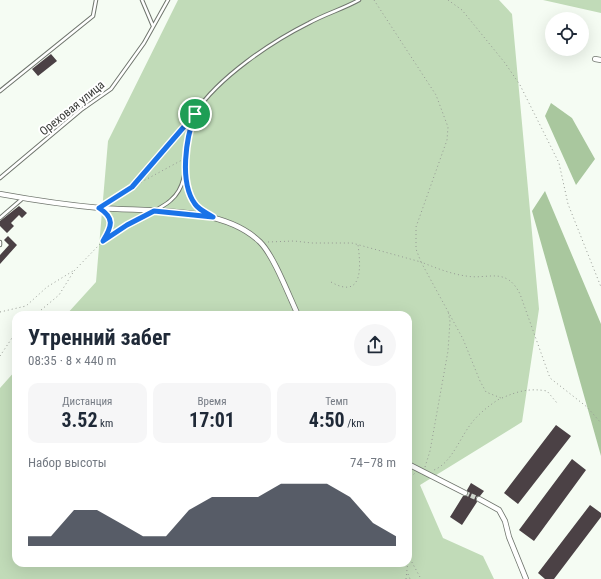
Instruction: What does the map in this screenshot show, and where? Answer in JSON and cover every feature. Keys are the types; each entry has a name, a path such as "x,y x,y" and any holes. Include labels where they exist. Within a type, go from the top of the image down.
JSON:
{"street":[{"path":"595,59 601,60"},
{"path":"0,194 99,208 154,211 213,217 231,222 261,243 270,256 296,311"},
{"path":"412,466 465,493"},
{"path":"478,499 499,510 505,521 509,537 526,579"}],"lane":[{"path":"0,91 93,16 96,0"},
{"path":"142,0 153,26"},
{"name":"Ореховая улица","path":"0,178 81,110 111,88 122,75 168,0"},
{"path":"154,211 172,200 186,172 189,130 195,114 224,80 257,55 310,22 359,0"},
{"path":"0,218 22,198"},
{"path":"99,208 107,214 111,222 110,231 103,241"}],"path":[{"path":"374,0 436,95 448,127 447,140 416,227 416,249 421,262 447,308 486,392 501,398"},
{"path":"448,0 462,10 505,63 520,85 559,163 568,204 601,287"},
{"path":"132,187 195,114"},
{"path":"99,208 132,187 187,157"},
{"path":"186,172 190,192 195,204 201,210"},
{"path":"40,311 59,295 74,271 103,241 127,225 154,211"},
{"path":"261,243 294,241 312,243 352,242 464,276 473,277 496,275 512,283 520,294 550,378 587,407 601,422"},
{"path":"331,282 343,287 351,287 356,284 359,278 358,244"},
{"path":"0,312 26,306 47,287 74,271"},
{"path":"424,472 430,451 448,351 450,321 447,308"},
{"path":"0,356 12,338"},
{"path":"412,476 415,473 434,470 443,466 474,420 488,407 501,398 522,390 534,389 547,391 557,403"},
{"path":"412,563 420,579"},
{"path":"406,579 408,567"},
{"path":"408,573 410,579"}],"green space":[{"path":"178,0 499,0 512,14 539,309 522,422 420,485 443,538 483,556 494,579 0,579 0,388 12,374 12,567 412,567 412,311 70,311 96,282 108,141"},
{"path":"543,0 601,0 601,13"},
{"path":"551,103 572,118 595,159 576,185 545,116"},
{"path":"545,191 601,324 601,456 532,211"}],"building":[{"path":"51,54 57,61 38,76 32,69"},
{"path":"19,206 27,213 22,218 19,215 11,223 14,226 7,233 0,226 0,221"},
{"path":"8,236 17,245 0,264 0,255 9,245 4,240"},
{"path":"556,425 571,436 518,504 504,493"},
{"path":"572,459 586,470 534,541 519,530"},
{"path":"471,483 484,491 480,496 476,497 477,502 462,525 450,517 463,496 468,495 467,490"},
{"path":"590,505 601,513 601,517 554,579 545,579 538,573"}],"tunnel":[{"path":"465,493 479,499"}],"route":[{"path":"195,114 189,130 186,172 190,192 195,204 201,210 213,217 154,211 127,225 103,241 110,231 111,222 107,214 99,208 132,187 195,114"}]}
